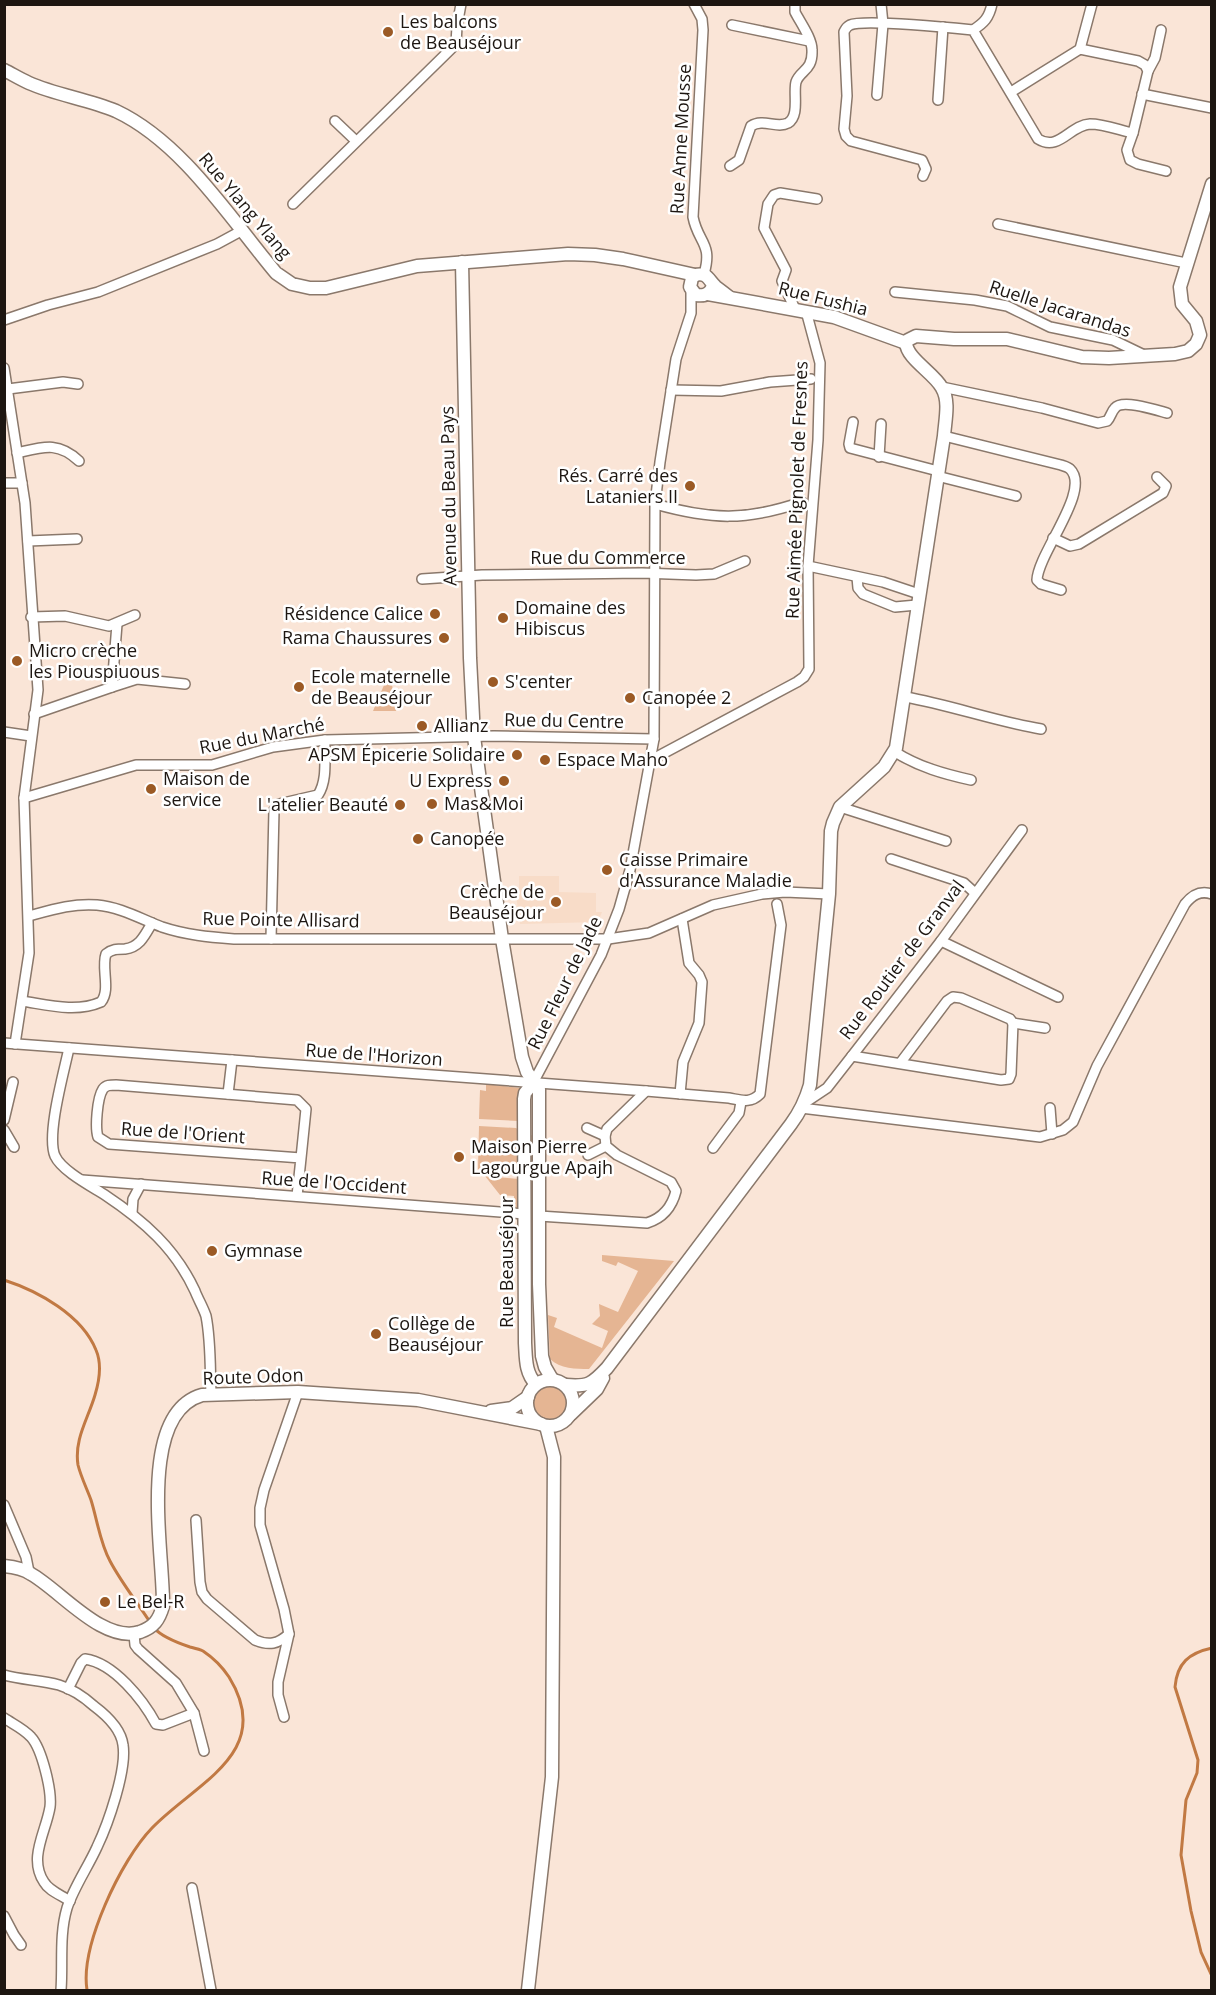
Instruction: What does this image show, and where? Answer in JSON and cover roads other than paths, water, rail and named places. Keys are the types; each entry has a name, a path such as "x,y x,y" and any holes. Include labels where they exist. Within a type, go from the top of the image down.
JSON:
{"street":[{"path":"293,204 456,44 461,4"},
{"name":"Rue Anne Mousse","path":"694,4 702,19 703,30 693,217 694,225 706,245 708,256 701,286"},
{"path":"730,166 739,160 750,128 754,124 759,122 784,124 791,120 794,113 797,80 810,63 812,50 795,12 795,4"},
{"path":"877,95 883,24 881,4"},
{"path":"923,176 926,169 921,160 851,141 846,136 844,129 847,96 844,32 851,24 973,30 989,16 992,4"},
{"path":"1011,92 1080,49 1092,4"},
{"path":"732,25 809,41"},
{"path":"938,100 943,27"},
{"path":"973,30 1038,139 1058,141 1078,127 1087,124 1098,124 1133,133"},
{"path":"1161,30 1128,150 1130,160 1166,171"},
{"path":"1080,49 1138,61 1145,65 1148,71"},
{"name":"Rue Ylang Ylang","path":"4,70 29,83 116,111 147,130 194,172 276,273 292,284 310,288 326,288 417,266 577,254 614,257 655,267 701,286"},
{"path":"1142,94 1212,108"},
{"path":"335,121 356,141"},
{"path":"1167,413 1132,405 1120,405 1116,406 1107,421 1098,423 1042,408 942,387 910,353 906,343 916,336 954,339 997,338 1082,357 1109,358 1142,354 1175,354 1188,351 1196,344 1200,335 1199,327 1180,299 1180,286 1212,183"},
{"name":"Rue Aimée Pignolet de Fresnes","path":"651,760 804,676 809,669 808,566 818,440 820,363 800,310 783,281 786,270 764,228 768,204 774,195 780,193 817,199"},
{"path":"998,224 1186,263"},
{"path":"4,320 48,304 98,292 218,243 241,231"},
{"name":"Avenue du Beau Pays","path":"462,262 468,576 474,737 502,939 522,1061 533,1083"},
{"name":"Rue Fushia","path":"701,286 729,297 846,320 906,343"},
{"name":"Rue Fleur de Jade","path":"533,1083 608,939 630,870 654,739 656,504 676,359 701,286"},
{"name":"Ruelle Jacarandas","path":"895,292 975,300 1007,306 1050,327 1113,340 1142,354"},
{"path":"4,368 22,483 38,690 24,798 29,953 15,1044"},
{"path":"671,390 721,391 770,382 811,379"},
{"path":"8,389 63,382 78,384"},
{"name":"Rue Routier de Granval","path":"607,1368 791,1124 802,1106 810,1085 829,894 831,831 840,807 884,767 895,752 900,736 918,599 944,435 946,398 942,387"},
{"path":"853,422 850,448 1016,495"},
{"path":"879,457 881,424"},
{"path":"944,435 1070,469 1074,477 1073,495 1069,508 1037,575 1037,580 1041,584 1061,590"},
{"path":"17,453 57,447 79,461"},
{"path":"1053,538 1070,546 1079,544 1163,493 1166,486 1157,477"},
{"path":"4,483 22,483"},
{"path":"656,504 703,515 728,517 752,515 802,502"},
{"path":"28,541 77,539"},
{"name":"Rue du Commerce","path":"422,579 468,576 714,574 745,561"},
{"path":"808,566 883,582 918,599"},
{"path":"857,577 858,588 863,594 895,607 918,599"},
{"path":"31,617 65,616 101,626 117,624 135,615"},
{"path":"112,687 117,624"},
{"path":"34,714 137,679 185,684"},
{"path":"905,697 938,703 993,720 1041,729"},
{"path":"4,732 31,736"},
{"name":"Rue du Marché","path":"24,798 135,765 212,765 273,747 325,740 366,737 474,737"},
{"name":"Rue du Centre","path":"474,737 654,739"},
{"path":"271,939 275,807 279,804 318,795 324,778 325,740"},
{"path":"895,752 913,763 945,775 971,780"},
{"path":"840,807 946,842"},
{"name":"Rue Routier de Granval","path":"802,1106 827,1088 942,940 1022,830"},
{"path":"891,859 964,883 975,894"},
{"name":"Rue Pointe Allisard","path":"29,916 66,907 88,905 111,908 193,936 271,939 608,939 649,933 713,905 772,892 829,894"},
{"path":"802,1106 1040,1137 1063,1130 1073,1122 1097,1065 1185,904 1196,894 1212,894"},
{"path":"713,1148 739,1113 741,1102 755,1099 760,1094 781,925 777,904"},
{"path":"680,1094 683,1062 699,1023 702,982 689,963 682,919"},
{"path":"22,1001 70,1008 84,1008 101,1002 105,994 104,960 106,954 111,950 127,949 137,945 152,922"},
{"path":"942,940 1058,997"},
{"path":"901,1062 947,1000 953,997 961,998 1010,1019 1013,1023 1045,1028"},
{"path":"852,1056 901,1062 1001,1080 1009,1079 1013,1023"},
{"name":"Rue de l'Horizon","path":"4,1043 646,1091 729,1098 741,1102"},
{"path":"69,1048 53,1128 52,1144 56,1158 73,1174 132,1213 167,1246 185,1269 205,1313 209,1334 211,1394"},
{"path":"228,1094 232,1060"},
{"path":"4,1120 13,1082"},
{"name":"Rue Beauséjour","path":"536,1384 528,1371 525,1343 524,1099 525,1092 533,1083 539,1089 542,1356 552,1379"},
{"name":"Rue de l'Orient","path":"297,1196 306,1114 306,1108 302,1103 291,1098 109,1085 104,1088 99,1098 96,1132 98,1137 108,1144 301,1158"},
{"path":"588,1155 606,1141 612,1124 646,1091"},
{"path":"1050,1108 1052,1134"},
{"path":"539,1216 647,1222 655,1220 669,1208 674,1200 676,1191 671,1182 617,1155 606,1141 587,1128"},
{"path":"4,1130 14,1147"},
{"name":"Rue de l'Occident","path":"82,1180 525,1214"},
{"path":"132,1213 133,1200 141,1184"},
{"path":"607,1368 597,1389 568,1417 553,1426 543,1425 531,1416 528,1410 528,1397 536,1384 552,1379 566,1385 584,1386 593,1383 607,1368"},
{"path":"528,1990 552,1777 554,1456 560,1432 574,1399 566,1385"},
{"path":"284,1717 278,1682 289,1634 260,1525 260,1508 264,1490 298,1392"},
{"name":"Route Odon","path":"134,1634 149,1629 160,1616 163,1606 157,1493 158,1469 164,1440 173,1418 180,1406 195,1397 211,1394 298,1392 418,1400 543,1425"},
{"name":"Route Odon","path":"481,1411 512,1408 528,1397"},
{"path":"543,1425 554,1456"},
{"path":"4,1505 26,1557 29,1572"},
{"path":"196,1520 200,1582 202,1592 207,1599 255,1641 275,1643 289,1634"},
{"path":"4,1566 29,1572 70,1605 109,1629 134,1634 135,1645 138,1649 176,1683 194,1713 204,1751"},
{"path":"68,1689 81,1663 86,1659 92,1660 113,1672 129,1687 156,1724 163,1725 194,1713"},
{"path":"4,1676 58,1685 68,1689 87,1700 109,1719 120,1734 123,1744 122,1775 98,1845 70,1900 62,1936 61,1990"},
{"path":"4,1718 32,1738 40,1755 49,1790 50,1805 37,1854 37,1867 45,1884 70,1900"},
{"path":"192,1888 211,1990"},
{"path":"4,1916 21,1945"}],"waterway":[{"path":"4,1280 31,1291 70,1315 89,1337 96,1350 99,1361 99,1379 78,1446 78,1465 107,1554 119,1577 150,1622"},
{"path":"87,1990 90,1951 96,1928 105,1904 128,1861 152,1828 224,1764 237,1746 243,1726 241,1703 229,1677 221,1666 203,1651 170,1639 154,1628"},
{"path":"1212,1648 1186,1660 1178,1671 1175,1687 1198,1760 1197,1773 1186,1800 1181,1855 1201,1952 1212,1976"}],"place":[{"name":"Les balcons de Beauséjour","path":"388,32"},
{"name":"Rés. Carré des Lataniers II","path":"690,486"},
{"name":"Résidence Calice","path":"435,614"},
{"name":"Domaine des Hibiscus","path":"503,618"},
{"name":"Rama Chaussures","path":"444,638"},
{"name":"Micro crèche les Piouspiuous","path":"17,661"},
{"name":"S'center","path":"493,682"},
{"name":"Ecole maternelle de Beauséjour","path":"299,687"},
{"name":"Canopée 2","path":"630,698"},
{"name":"Allianz","path":"422,726"},
{"name":"APSM Épicerie Solidaire","path":"517,755"},
{"name":"Espace Maho","path":"545,760"},
{"name":"U Express","path":"504,781"},
{"name":"Maison de service","path":"151,789"},
{"name":"Mas&Moi","path":"432,804"},
{"name":"L'atelier Beauté","path":"400,805"},
{"name":"Canopée","path":"418,839"},
{"name":"Caisse Primaire d'Assurance Maladie","path":"607,870"},
{"name":"Crèche de Beauséjour","path":"556,902"},
{"name":"Maison Pierre Lagourgue Apajh","path":"459,1157"},
{"name":"Gymnase","path":"212,1251"},
{"name":"Collège de Beauséjour","path":"376,1334"},
{"name":"Le Bel-R","path":"105,1602"}]}
